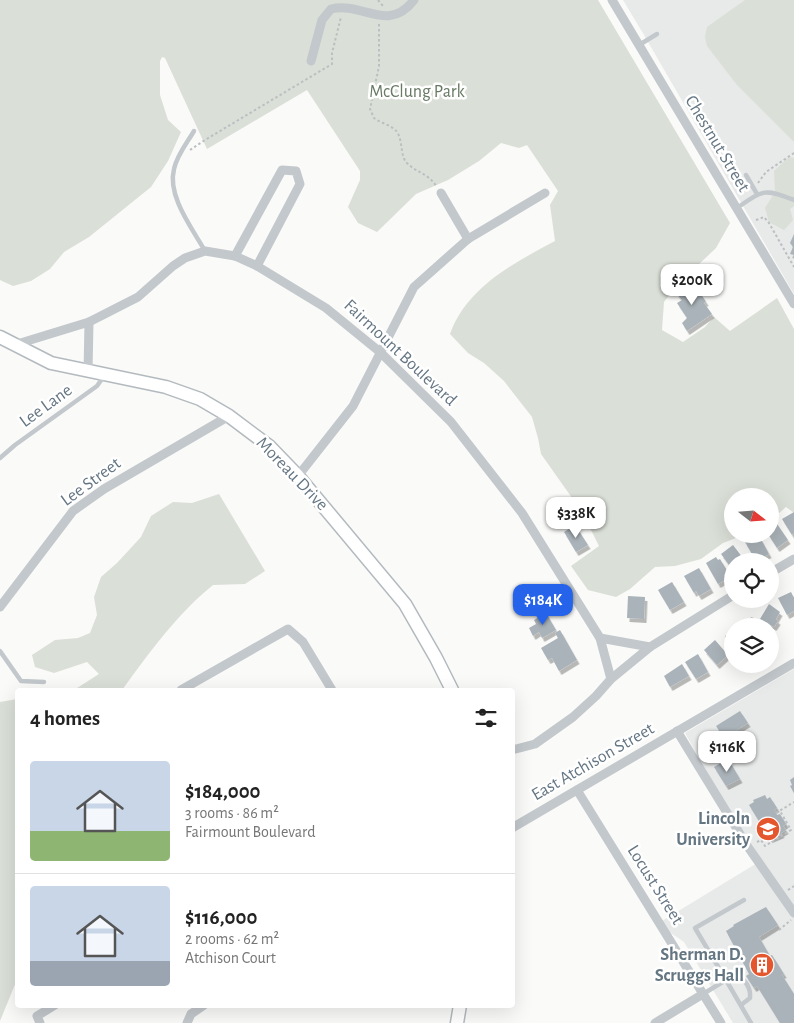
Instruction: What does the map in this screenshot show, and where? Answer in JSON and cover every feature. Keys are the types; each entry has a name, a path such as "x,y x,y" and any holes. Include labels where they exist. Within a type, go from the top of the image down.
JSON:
{"main road":[{"name":"Moreau Drive","path":"0,337 51,363 166,387 200,399 230,416 269,446 298,476 405,604 451,688"},
{"path":"457,1023 460,1008"}],"street":[{"path":"311,61 322,20 331,9 344,7 385,16 402,13 414,0"},
{"name":"Chestnut Street","path":"612,0 794,304"},
{"path":"235,256 282,170 296,171 300,184 257,266"},
{"path":"440,192 468,239"},
{"path":"298,476 353,406 414,288 468,239 545,193"},
{"path":"14,344 89,322 138,296 185,258 205,251"},
{"name":"Fairmount Boulevard","path":"205,251 235,256 257,266 326,308 380,352 451,422 522,513 600,638 612,679"},
{"path":"88,372 89,322"},
{"name":"Lee Street","path":"0,607 73,511 104,489 230,416"},
{"path":"779,568 794,559"},
{"path":"515,749 535,744 573,717 612,679 650,647 724,601"},
{"path":"185,688 288,629 303,642 331,688"},
{"path":"600,638 650,647"},
{"name":"East Atchison Street","path":"515,826 794,663"},
{"path":"677,731 793,916"},
{"name":"Locust Street","path":"577,790 720,1023"},
{"path":"655,1023 703,994"},
{"path":"38,1019 51,1008"},
{"path":"187,1023 191,1014 200,1008"}],"lane":[{"path":"639,45 657,34"},
{"path":"194,131 178,158 172,180 175,196 205,251"},
{"path":"746,175 757,194"},
{"path":"737,208 757,194 770,191 794,200"},
{"name":"Lee Lane","path":"0,458 97,386 105,374"},
{"path":"0,651 21,681 44,682"},
{"path":"744,900 695,928 751,1023"},
{"path":"703,994 737,975 743,979 751,993 750,998 740,1005"}],"path":[{"path":"378,0 384,10"},
{"path":"189,151 332,64 332,53 343,12"},
{"path":"383,24 379,23 379,66 370,109 374,118 397,132 404,160 410,166 426,174 440,192"},
{"path":"754,188 766,172 794,153"},
{"path":"756,220 764,218 769,223 794,267"},
{"path":"776,813 794,802"},
{"path":"748,847 762,840 766,846 791,830 780,811"},
{"path":"779,930 793,916"}],"shaded area":[{"path":"623,0 794,0 794,294 644,35"},
{"name":"Lincoln University","path":"794,669 794,1023 733,1023 684,942 668,931 662,921 762,860 728,810 685,733"}],"green space":[{"name":"McClung Park","path":"0,0 598,0 730,223 716,248 678,284 664,302 662,330 683,342 705,327 714,317 730,331 777,298 794,329 794,513 786,507 779,513 779,488 724,488 724,543 701,559 675,566 655,567 630,589 616,597 588,590 571,566 599,546 582,512 541,454 532,417 504,381 484,363 468,353 450,334 458,317 480,290 508,268 555,241 550,205 558,191 527,145 519,148 501,143 479,161 448,180 416,194 377,232 358,223 348,207 360,180 360,171 307,90 207,149 165,58 162,57 160,61 160,95 168,120 181,132 168,161 151,187 89,237 64,252 50,269 31,281 13,286 0,280"},
{"path":"745,0 794,0 794,142 737,85 707,46 705,37 707,27"},
{"path":"789,157 794,158 794,206 790,209 793,220 784,230 769,222 765,208 775,192 774,171"},
{"path":"219,494 265,571 245,584 213,585 175,621 123,688 77,688 99,674 87,662 54,673 35,667 32,655 55,640 78,638 90,633 97,615 94,597 101,577 141,537 151,516 173,502 192,503"},
{"path":"15,699 15,984 0,1021 0,702"}],"building":[{"path":"794,234 794,255 790,254 793,247 790,243"},
{"path":"690,279 698,296 701,294 706,302 704,303 712,314 687,331 682,323 687,318 677,303 682,300 676,293"},
{"path":"794,512 794,533 792,535 782,519"},
{"path":"575,525 588,545 576,552 564,532"},
{"path":"779,527 788,540 777,548 774,543 779,543"},
{"path":"746,543 763,543 768,553 751,553"},
{"path":"733,545 739,553 724,553 724,558 721,554"},
{"path":"716,557 718,560 720,559 724,566 724,581 718,584 706,563"},
{"path":"699,568 711,589 699,596 696,591 694,593 684,576"},
{"path":"672,582 684,602 670,610 658,590"},
{"path":"791,592 794,598 794,611 787,615 779,598"},
{"path":"628,596 645,597 644,619 627,618"},
{"path":"767,608 774,608 780,612 777,618 761,618"},
{"path":"546,613 556,630 542,638 539,632 533,636 529,628 536,624 534,620"},
{"path":"560,630 577,660 559,671 552,658 548,660 541,648 558,638 555,633"},
{"path":"715,640 724,650 724,659 717,665 704,650"},
{"path":"698,654 708,672 696,679 685,662"},
{"path":"682,664 689,676 670,687 664,676"},
{"path":"740,711 748,723 724,738 716,726"},
{"path":"728,759 740,779 726,786 714,767"},
{"path":"794,777 794,793 790,786 792,785 790,780"},
{"path":"765,795 767,799 770,797 777,808 774,810 777,815 780,814 786,824 783,826 786,830 782,834 770,839 749,805 754,802 753,800"},
{"name":"Sherman D. Scruggs Hall","path":"766,907 778,925 759,937 770,956 772,955 784,974 782,975 794,994 793,1023 780,1023 757,986 754,988 746,976 749,974 726,931 733,925"}],"place":[{"name":"Lincoln University","path":"768,829"},
{"name":"Sherman D. Scruggs Hall","path":"762,965"}]}
